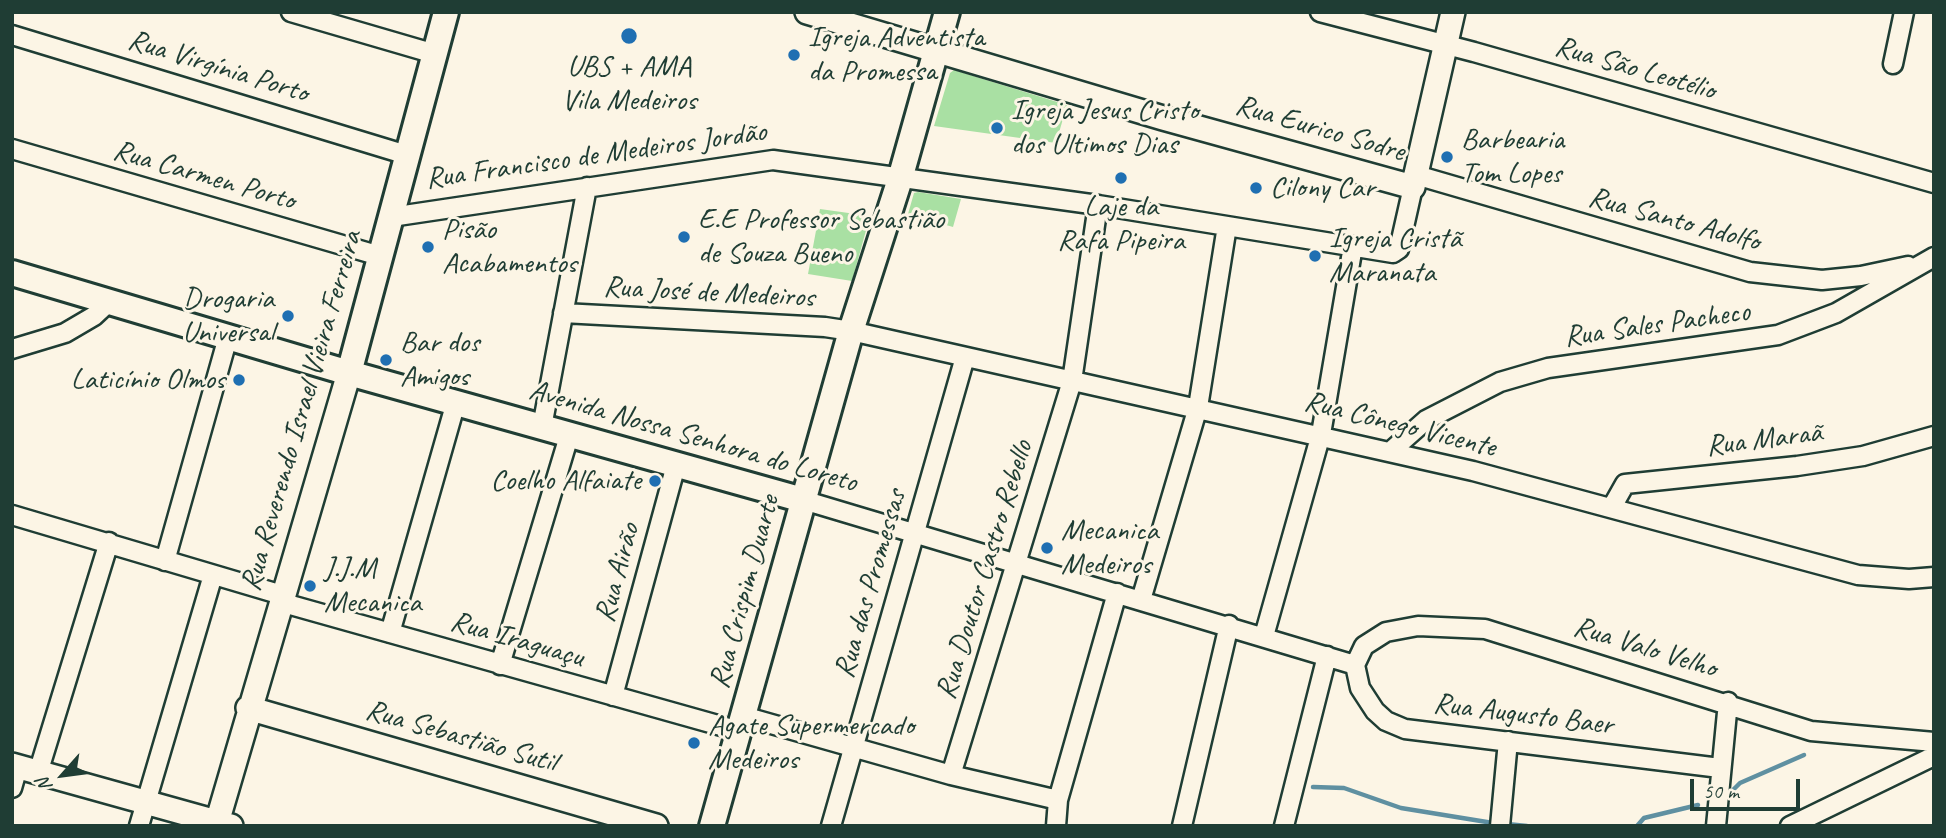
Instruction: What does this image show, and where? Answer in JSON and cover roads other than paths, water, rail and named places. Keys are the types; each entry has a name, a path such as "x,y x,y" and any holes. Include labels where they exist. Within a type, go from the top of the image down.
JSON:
{"main road":[{"name":"Rua Reverendo Israel Vieira Ferreira","path":"349,373 446,12"},
{"name":"Rua Crispim Duarte","path":"712,826 851,331 900,179 947,12"},
{"name":"Avenida Nossa Senhora do Loreto","path":"12,273 569,436 803,499"}],"street":[{"path":"291,12 435,54"},
{"name":"Rua Eurico Sodre","path":"807,12 1163,118 1415,181"},
{"name":"Rua São Leotélio","path":"1320,12 1934,183"},
{"name":"Rua Francisco de Medeiros Jordão","path":"391,217 773,160 1098,205 1397,252 1453,12"},
{"path":"1893,64 1904,12"},
{"name":"Rua Virgínia Porto","path":"12,35 407,155"},
{"name":"Rua Carmen Porto","path":"12,149 380,256"},
{"name":"Rua Santo Adolfo","path":"1415,181 1750,272 1822,280 1861,276 1928,260"},
{"path":"542,427 587,187"},
{"name":"Rua Doutor Castro Rebello","path":"951,775 1072,381 1098,205"},
{"path":"1141,600 1198,407 1227,226"},
{"path":"1264,636 1321,434 1353,246"},
{"name":"Rua Sales Pacheco","path":"1391,451 1426,420 1500,382 1548,368 1778,335 1836,313 1928,260"},
{"path":"12,349 65,333 94,316 109,302"},
{"name":"Rua José de Medeiros","path":"563,313 825,327 851,331"},
{"name":"Rua Cônego Vicente","path":"851,331 1321,434 1612,508 1858,575 1909,579 1934,577"},
{"path":"165,561 228,337"},
{"name":"Rua das Promessas","path":"831,826 852,745 965,358"},
{"name":"Rua Reverendo Israel Vieira Ferreira","path":"221,824 248,708 349,373"},
{"path":"390,633 456,402"},
{"path":"500,665 569,436"},
{"name":"Rua Maraã","path":"1612,508 1625,484 1797,466 1863,456 1934,436"},
{"name":"Rua Airão","path":"613,696 677,465"},
{"name":"Avenida Nossa Senhora do Loreto","path":"803,499 1355,665"},
{"name":"Rua Iraguaçu","path":"12,515 108,542 390,633 613,696 852,745 951,775 1058,800"},
{"path":"108,542 20,773 221,824"},
{"path":"139,826 213,575"},
{"path":"1056,826 1058,800 1117,593"},
{"path":"1182,826 1229,625"},
{"name":"Rua Valo Velho","path":"1355,665 1364,646 1386,632 1418,626 1485,629 1830,734 1934,742"},
{"path":"1284,826 1327,656"},
{"name":"Rua Augusto Baer","path":"1355,665 1367,701 1386,721 1405,729 1720,768"},
{"path":"1716,826 1728,702"},
{"name":"Rua Sebastião Sutil","path":"248,708 656,826"},
{"path":"1500,826 1508,741"},
{"path":"1790,826 1934,755"}],"waterway":[{"path":"1731,792 1740,783 1804,755"},
{"path":"1313,787 1344,788 1401,808 1493,823"},
{"path":"1637,826 1644,818 1698,805"},
{"path":"1507,824 1527,826"}],"place":[{"name":"UBS + AMA Vila Medeiros","path":"629,36"},
{"name":"Igreja Adventista da Promessa","path":"794,55"},
{"name":"Igreja Jesus Cristo dos Ultimos Dias","path":"997,128"},
{"name":"Barbearia Tom Lopes","path":"1447,157"},
{"name":"Laje da Rafa Pipeira","path":"1121,178"},
{"name":"Cilony Car","path":"1256,188"},
{"name":"E.E Professor Sebastião de Souza Bueno","path":"684,237"},
{"name":"Pisão Acabamentos","path":"428,247"},
{"name":"Igreja Cristã Maranata","path":"1315,256"},
{"name":"Drogaria Universal","path":"288,316"},
{"name":"Bar dos Amigos","path":"386,360"},
{"name":"Laticínio Olmos","path":"239,380"},
{"name":"Coelho Alfaiate","path":"655,481"},
{"name":"Mecanica Medeiros","path":"1047,548"},
{"name":"J.J.M Mecanica","path":"310,586"},
{"name":"Agate Supermercado Medeiros","path":"694,743"}]}
